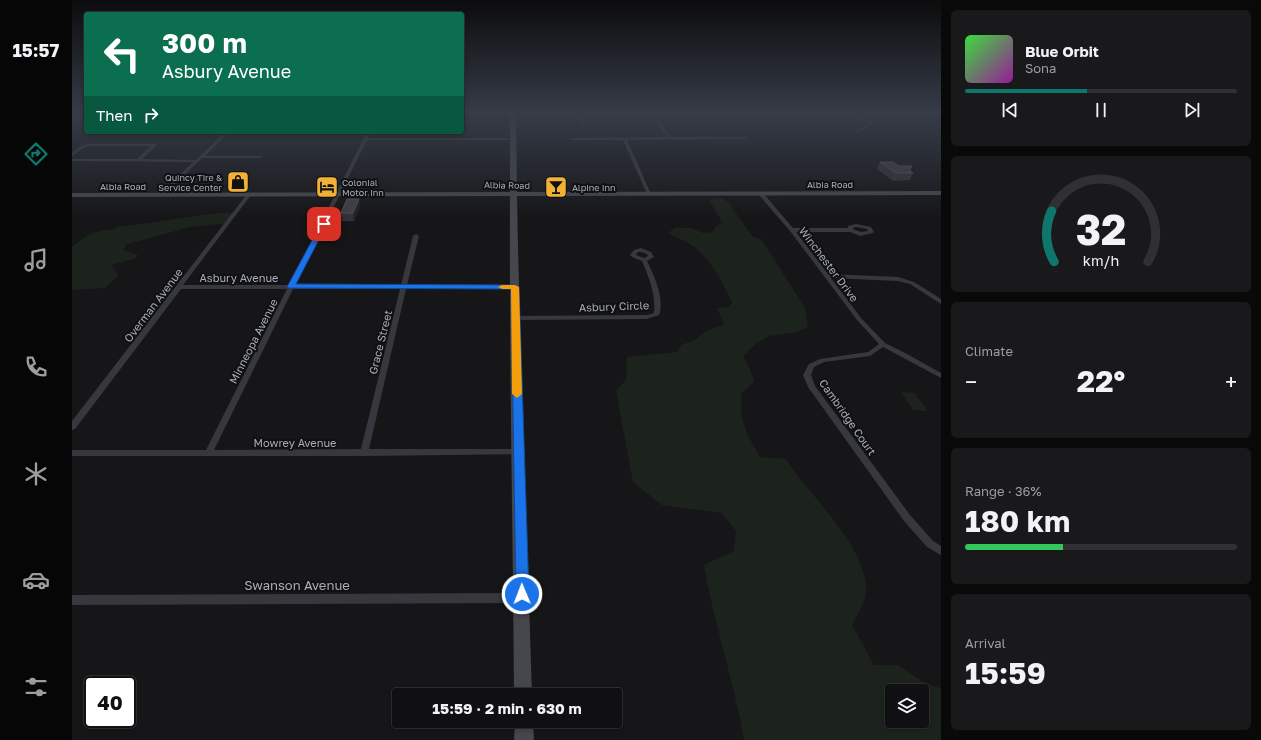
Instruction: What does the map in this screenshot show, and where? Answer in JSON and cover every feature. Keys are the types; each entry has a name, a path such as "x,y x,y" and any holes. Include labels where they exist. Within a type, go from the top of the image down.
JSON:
{"street":[{"path":"72,155 80,149"},
{"path":"139,160 151,149"},
{"path":"162,195 209,149"},
{"name":"Minneopa Avenue","path":"208,453 361,149"},
{"path":"513,149 514,318 519,452 523,688"},
{"path":"629,149 649,194"},
{"path":"200,157 260,157"},
{"path":"72,160 196,161"},
{"name":"Albia Road","path":"72,195 941,193"},
{"name":"Winchester Drive","path":"761,194 792,230 864,326 883,344"},
{"name":"Overman Avenue","path":"72,427 250,195"},
{"path":"792,230 851,230"},
{"name":"Grace Street","path":"364,453 416,236"},
{"name":"Asbury Circle","path":"514,318 647,317 657,314 657,297 644,260"},
{"path":"827,276 898,279 912,283 941,302"},
{"name":"Asbury Avenue","path":"179,288 515,287"},
{"path":"883,344 941,376"},
{"name":"Cambridge Court","path":"883,344 870,354 822,360 811,366 807,375 812,387 907,518 930,544 941,551"},
{"name":"Mowrey Avenue","path":"72,453 519,452"},
{"name":"Swanson Avenue","path":"72,600 522,598"},
{"path":"524,728 524,740"}],"shaded area":[{"path":"721,198 728,202 753,237 761,239 805,308 808,327 797,332 769,336 756,344 743,356 750,369 754,382 741,394 742,419 748,436 760,457 786,459 850,543 860,562 865,580 865,597 852,625 874,665 898,665 926,684 885,684 885,728 929,728 929,685 941,688 941,740 744,740 704,565 734,551 736,531 722,513 662,505 633,482 616,390 626,380 627,357 678,352 681,345 695,340 704,332 724,324 717,308 730,307 732,302 717,274 703,255 695,247 668,233 675,228 691,228 703,233 713,232 715,227 722,222 709,200"},
{"path":"236,212 228,223 190,227 127,244 123,250 138,255 134,259 111,265 119,275 105,288 72,290 72,247 95,232 113,230 117,227"},
{"path":"901,392 915,393 928,411 913,410"}],"building":[{"path":"880,162 893,162 899,166 912,166 909,170 913,173 896,173"},
{"path":"236,172 246,172 240,180 229,180"},
{"path":"347,199 359,199 353,213 341,213"}],"slow traffic":[{"path":"502,287 515,287 514,318 517,394"}],"place":[{"name":"Quincy Tire & Service Center","path":"238,182"},
{"name":"Colonial Motor Inn","path":"327,187"},
{"name":"Alpine Inn","path":"556,187"}],"route":[{"path":"324,224 291,287 515,287 514,318 522,594"}]}
